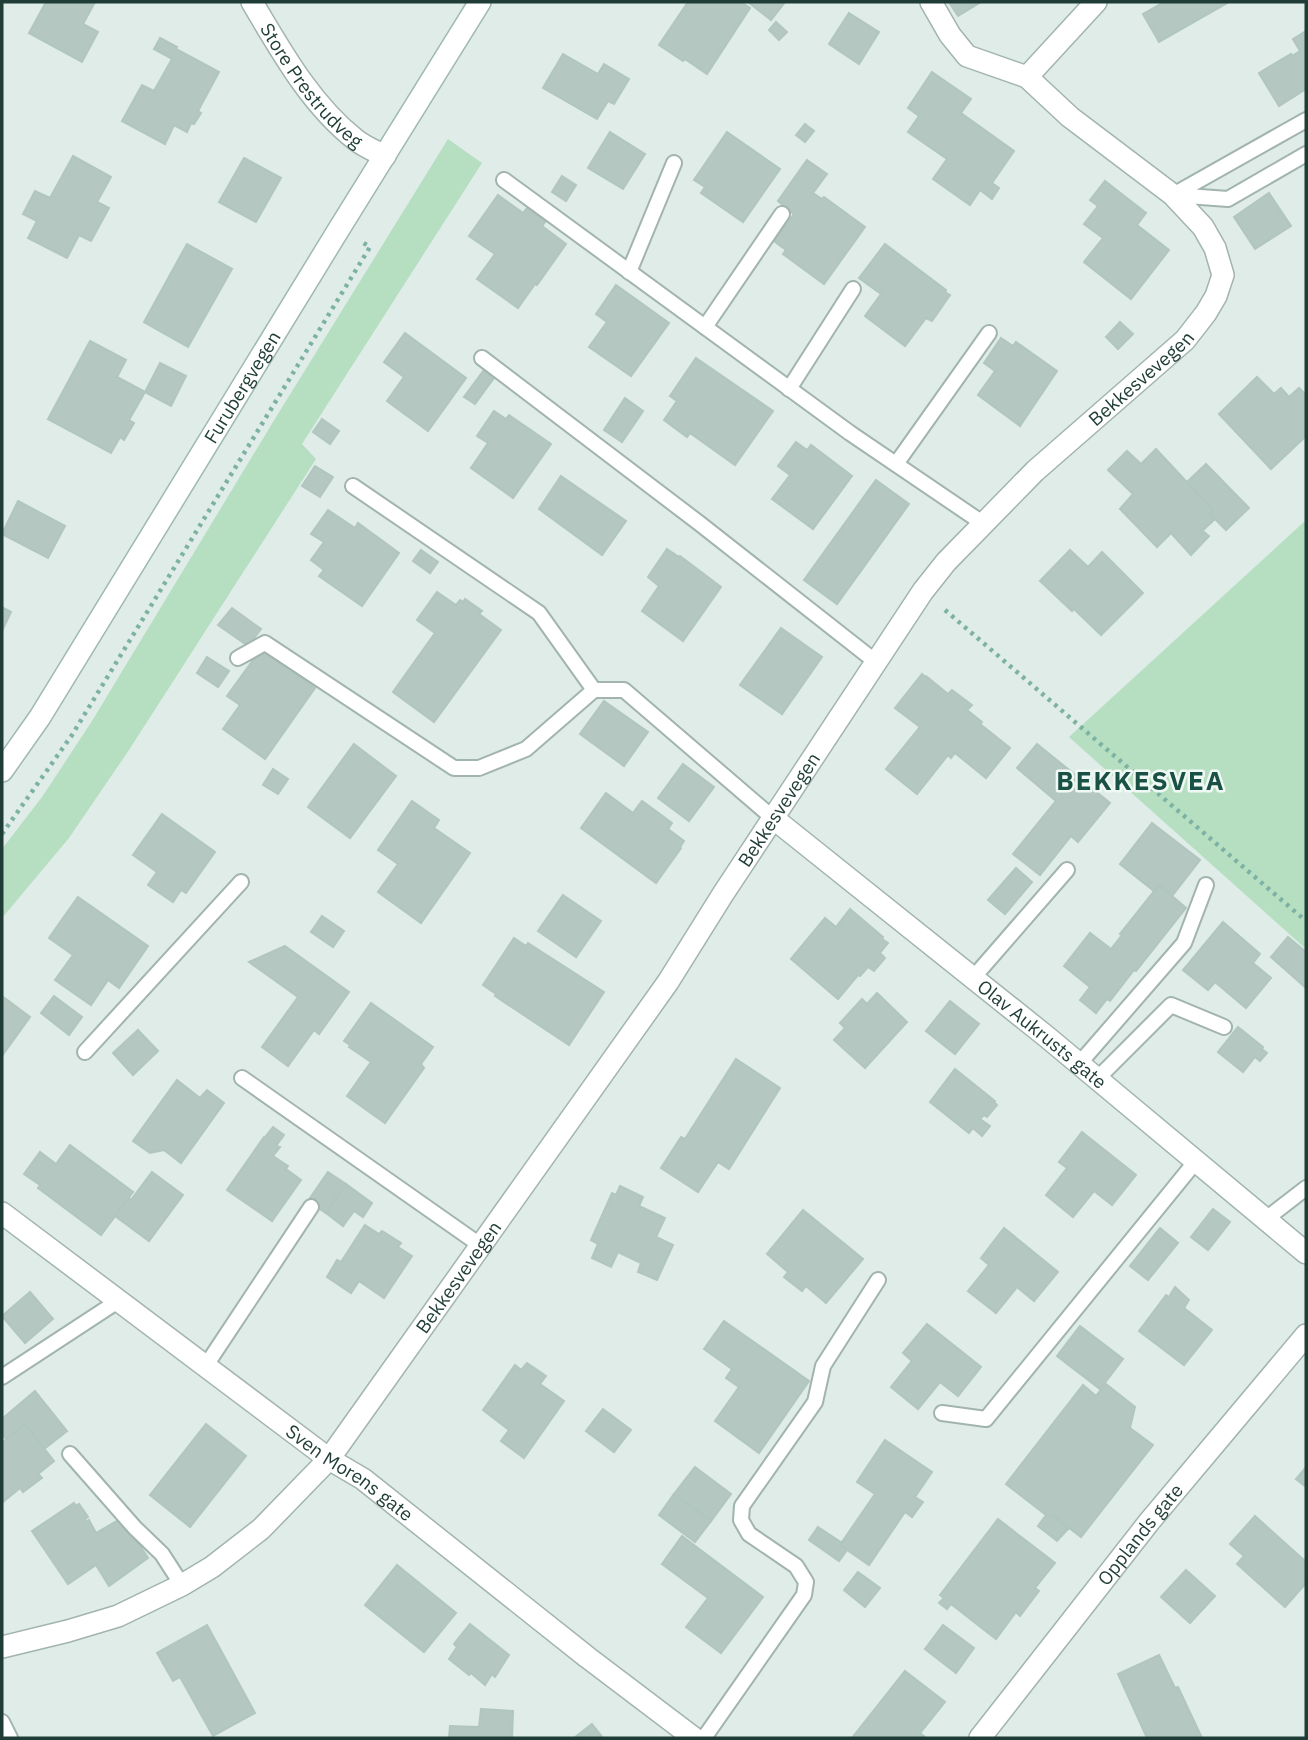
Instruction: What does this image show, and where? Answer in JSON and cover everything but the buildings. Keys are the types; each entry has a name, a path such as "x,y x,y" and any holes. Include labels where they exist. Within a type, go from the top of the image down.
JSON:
{"street":[{"name":"Store Prestrudveg","path":"252,2 317,102 357,141 385,156"},
{"name":"Furubergvegen","path":"2,771 40,717 480,2"},
{"name":"Bekkesvevegen","path":"2,1647 118,1616 182,1585 212,1567 261,1530 329,1459 668,982 923,591 946,562 1035,471 1185,340 1216,296 1223,275 1215,248 1203,227 1173,195 1070,117 1027,76 967,56 950,35 931,2"},
{"path":"1027,76 1096,2"},
{"name":"Olav Aukrusts gate","path":"773,818 1079,1064 1306,1253"},
{"name":"Sven Morens gate","path":"2,1213 329,1459 363,1479 587,1657 694,1738"},
{"name":"Opplands gate","path":"980,1738 1149,1522 1306,1335"}],"lane":[{"path":"1173,195 1306,120"},
{"path":"1173,195 1228,199 1306,153"},
{"path":"629,272 674,163"},
{"path":"504,180 789,389 984,523"},
{"path":"705,327 782,214"},
{"path":"789,389 853,289"},
{"path":"896,464 989,333"},
{"path":"482,358 876,662"},
{"path":"353,486 539,613 594,690"},
{"path":"238,658 265,643 454,768 479,768 526,749 594,690 624,690 773,818"},
{"path":"973,978 1067,870"},
{"path":"85,1052 242,882"},
{"path":"1079,1064 1184,943 1206,885"},
{"path":"1097,1079 1171,1005 1224,1027"},
{"path":"242,1078 480,1245"},
{"path":"942,1413 986,1419 1196,1161"},
{"path":"1266,1219 1306,1188"},
{"path":"205,1367 312,1207"},
{"path":"704,1738 804,1595 806,1582 796,1566 749,1534 741,1520 742,1507 815,1402 823,1366 878,1280"},
{"path":"2,1377 118,1301"},
{"path":"70,1454 135,1528 162,1554 182,1585"},
{"path":"2,1722 10,1738"}],"path":[{"path":"2,834 72,735 370,247 357,240"},
{"path":"923,591 1306,921"}],"green space":[{"path":"448,139 482,163 302,444 316,459 129,750 69,838 2,918 2,849 42,797 92,721"},
{"path":"1306,520 1306,949 1069,737"}],"district":[{"name":"BEKKESVEA","path":"1141,780"}]}
